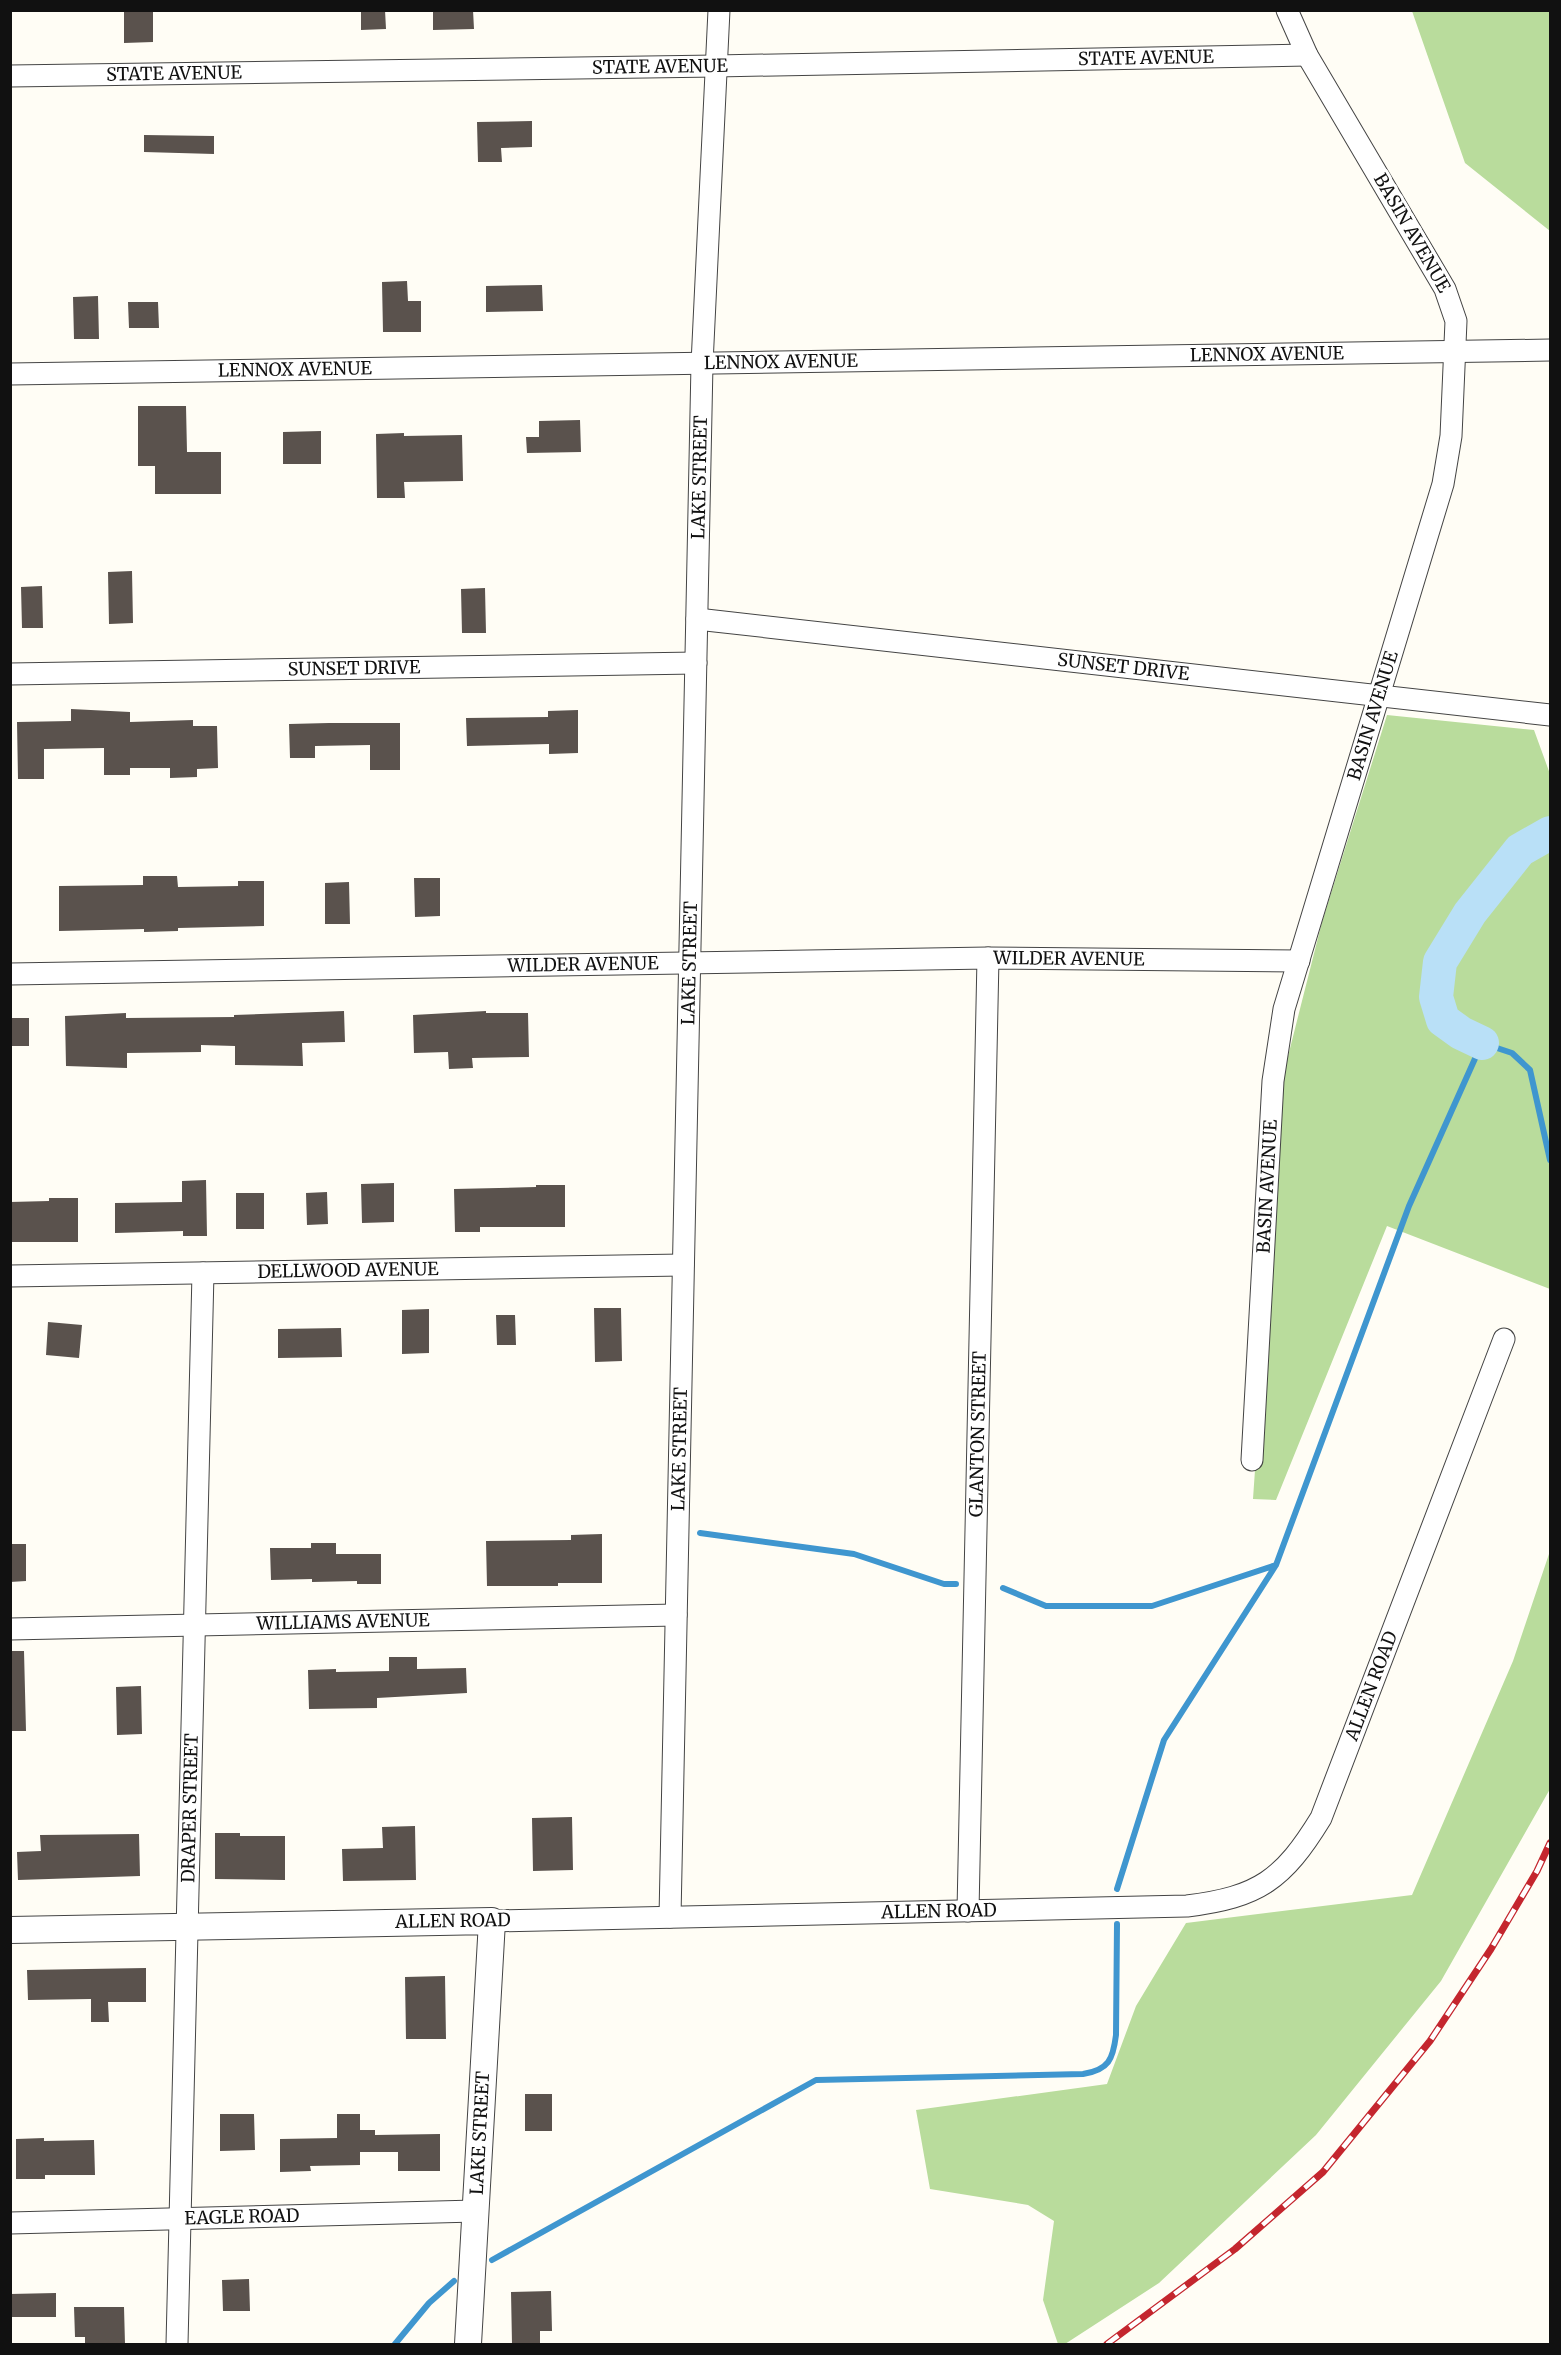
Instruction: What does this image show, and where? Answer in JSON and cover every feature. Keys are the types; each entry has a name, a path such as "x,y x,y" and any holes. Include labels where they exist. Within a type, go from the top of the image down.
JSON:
{"street":[{"name":"LAKE STREET","path":"670,1917 702,364 718,10"},
{"name":"BASIN AVENUE","path":"1252,1460 1273,1081 1284,1010 1443,484 1451,436 1456,321 1445,288 1307,55 1287,10"},
{"name":"STATE AVENUE","path":"10,76 1307,55"},
{"name":"LENNOX AVENUE","path":"10,374 1551,350"},
{"name":"SUNSET DRIVE","path":"697,620 1551,715"},
{"name":"SUNSET DRIVE","path":"10,674 696,663"},
{"name":"WILDER AVENUE","path":"10,974 988,958 1299,961"},
{"name":"GLANTON STREET","path":"968,1911 988,958"},
{"name":"DELLWOOD AVENUE","path":"10,1276 683,1265"},
{"name":"DRAPER STREET","path":"177,2344 203,1273"},
{"name":"ALLEN ROAD","path":"10,1930 1186,1906 1217,1902 1254,1890 1269,1881 1287,1864 1305,1844 1321,1818 1504,1339"},
{"name":"WILLIAMS AVENUE","path":"10,1629 676,1615"},
{"name":"LAKE STREET","path":"468,2344 492,1921"},
{"name":"EAGLE ROAD","path":"10,2223 476,2211"}],"green space":[{"path":"1412,11 1550,11 1550,231 1465,163"},
{"path":"1387,715 1534,730 1550,774 1550,1289 1387,1226 1276,1500 1253,1499 1282,1080 1322,922"},
{"path":"1550,1551 1550,1789 1441,1981 1316,2135 1159,2283 1065,2344 1058,2344 1043,2300 1054,2221 1028,2205 930,2189 916,2110 1107,2084 1136,2006 1186,1923 1412,1895 1513,1661"}],"building":[{"path":"124,10 153,10 153,42 124,43"},
{"path":"361,10 385,10 386,29 361,30"},
{"path":"433,10 473,10 474,29 433,30"},
{"path":"532,121 532,147 501,148 502,162 478,162 477,122"},
{"path":"144,135 214,136 214,154 144,152"},
{"path":"407,281 408,301 421,301 421,332 383,332 382,282"},
{"path":"542,285 543,311 486,312 486,286"},
{"path":"98,296 99,339 74,339 73,297"},
{"path":"128,302 158,302 159,328 129,328"},
{"path":"138,406 186,406 187,452 221,452 221,494 155,494 155,466 138,466"},
{"path":"580,420 581,452 527,453 526,437 539,437 539,421"},
{"path":"321,431 321,464 283,464 283,432"},
{"path":"404,433 404,436 462,435 463,481 404,482 405,498 377,498 376,434"},
{"path":"132,571 133,623 109,624 108,572"},
{"path":"42,586 43,628 22,628 21,587"},
{"path":"485,588 486,633 462,633 461,589"},
{"path":"71,709 130,712 130,722 193,720 193,726 217,726 218,768 197,769 197,777 170,778 170,768 130,768 130,775 104,775 104,748 44,749 44,779 18,779 17,722 71,721"},
{"path":"578,710 578,753 549,754 549,744 467,746 466,718 548,717 548,711"},
{"path":"400,723 400,770 370,770 370,745 315,746 315,758 290,758 289,724"},
{"path":"143,876 177,876 178,887 238,886 238,881 264,881 264,926 178,928 178,931 144,932 144,929 59,931 59,886 143,885"},
{"path":"414,878 440,878 440,916 415,917"},
{"path":"349,882 350,924 325,924 325,883"},
{"path":"344,1011 345,1042 302,1043 303,1066 235,1065 235,1046 201,1045 201,1052 127,1053 127,1068 66,1066 65,1016 126,1013 126,1018 234,1017 234,1015"},
{"path":"486,1011 486,1013 528,1013 529,1057 472,1058 473,1068 449,1069 448,1052 414,1053 413,1015"},
{"path":"11,1018 29,1018 29,1046 11,1046"},
{"path":"206,1180 207,1236 183,1236 183,1231 115,1233 115,1203 182,1202 182,1181"},
{"path":"394,1183 394,1222 362,1223 361,1184"},
{"path":"536,1185 565,1185 565,1227 480,1227 480,1232 455,1232 454,1189 536,1187"},
{"path":"327,1192 328,1224 307,1225 306,1193"},
{"path":"236,1193 264,1193 264,1229 236,1229"},
{"path":"49,1198 78,1198 78,1242 10,1242 10,1202 49,1201"},
{"path":"594,1308 621,1308 622,1361 595,1362"},
{"path":"429,1309 429,1353 402,1354 402,1310"},
{"path":"496,1315 515,1315 516,1345 497,1345"},
{"path":"48,1322 82,1325 79,1358 46,1355"},
{"path":"341,1328 342,1357 278,1358 278,1329"},
{"path":"602,1534 602,1583 558,1583 558,1586 487,1586 486,1541 571,1540 571,1535"},
{"path":"311,1543 336,1543 336,1554 381,1554 381,1584 357,1584 357,1581 312,1582 312,1579 271,1580 270,1548 311,1548"},
{"path":"10,1544 26,1544 26,1581 10,1582"},
{"path":"10,1651 24,1651 26,1731 10,1731"},
{"path":"389,1657 417,1657 417,1669 466,1668 467,1693 377,1698 377,1708 309,1709 308,1670 389,1671"},
{"path":"141,1686 142,1734 117,1735 116,1687"},
{"path":"572,1817 573,1870 533,1871 532,1818"},
{"path":"415,1826 416,1880 343,1881 342,1849 383,1848 382,1827"},
{"path":"215,1833 240,1833 240,1836 285,1836 285,1880 215,1879"},
{"path":"139,1834 140,1876 18,1880 17,1852 41,1851 40,1835"},
{"path":"146,1968 146,2002 108,2002 109,2022 91,2022 91,1999 28,2000 27,1970"},
{"path":"445,1976 446,2039 406,2039 405,1977"},
{"path":"525,2094 552,2094 552,2131 525,2131"},
{"path":"220,2114 254,2114 255,2150 220,2151"},
{"path":"337,2114 360,2114 360,2130 375,2130 375,2135 440,2134 440,2171 398,2171 398,2152 360,2152 360,2165 310,2166 311,2171 280,2172 280,2139 337,2138"},
{"path":"44,2138 44,2141 94,2140 95,2175 45,2175 45,2179 16,2179 16,2139"},
{"path":"249,2279 250,2311 223,2311 222,2280"},
{"path":"551,2291 552,2331 540,2331 540,2344 512,2344 511,2292"},
{"path":"56,2293 56,2317 10,2317 10,2294"},
{"path":"74,2307 124,2307 125,2344 85,2344 85,2337 75,2337"}],"waterway":[{"path":"1482,1043 1461,1033 1443,1020 1436,997 1440,962 1470,913 1520,850 1550,833"},
{"path":"1117,1889 1164,1740 1276,1565 1409,1206 1482,1043 1512,1053 1530,1070 1550,1160"},
{"path":"700,1533 854,1554 944,1584 956,1584"},
{"path":"1003,1588 1046,1606 1152,1606 1276,1565"},
{"path":"492,2260 816,2080 1083,2074 1099,2070 1111,2057 1116,2035 1117,1924"},
{"path":"395,2344 429,2303 454,2281"}],"railway":[{"path":"1107,2344 1235,2249 1323,2172 1430,2041 1491,1949 1537,1871 1550,1843"}]}
